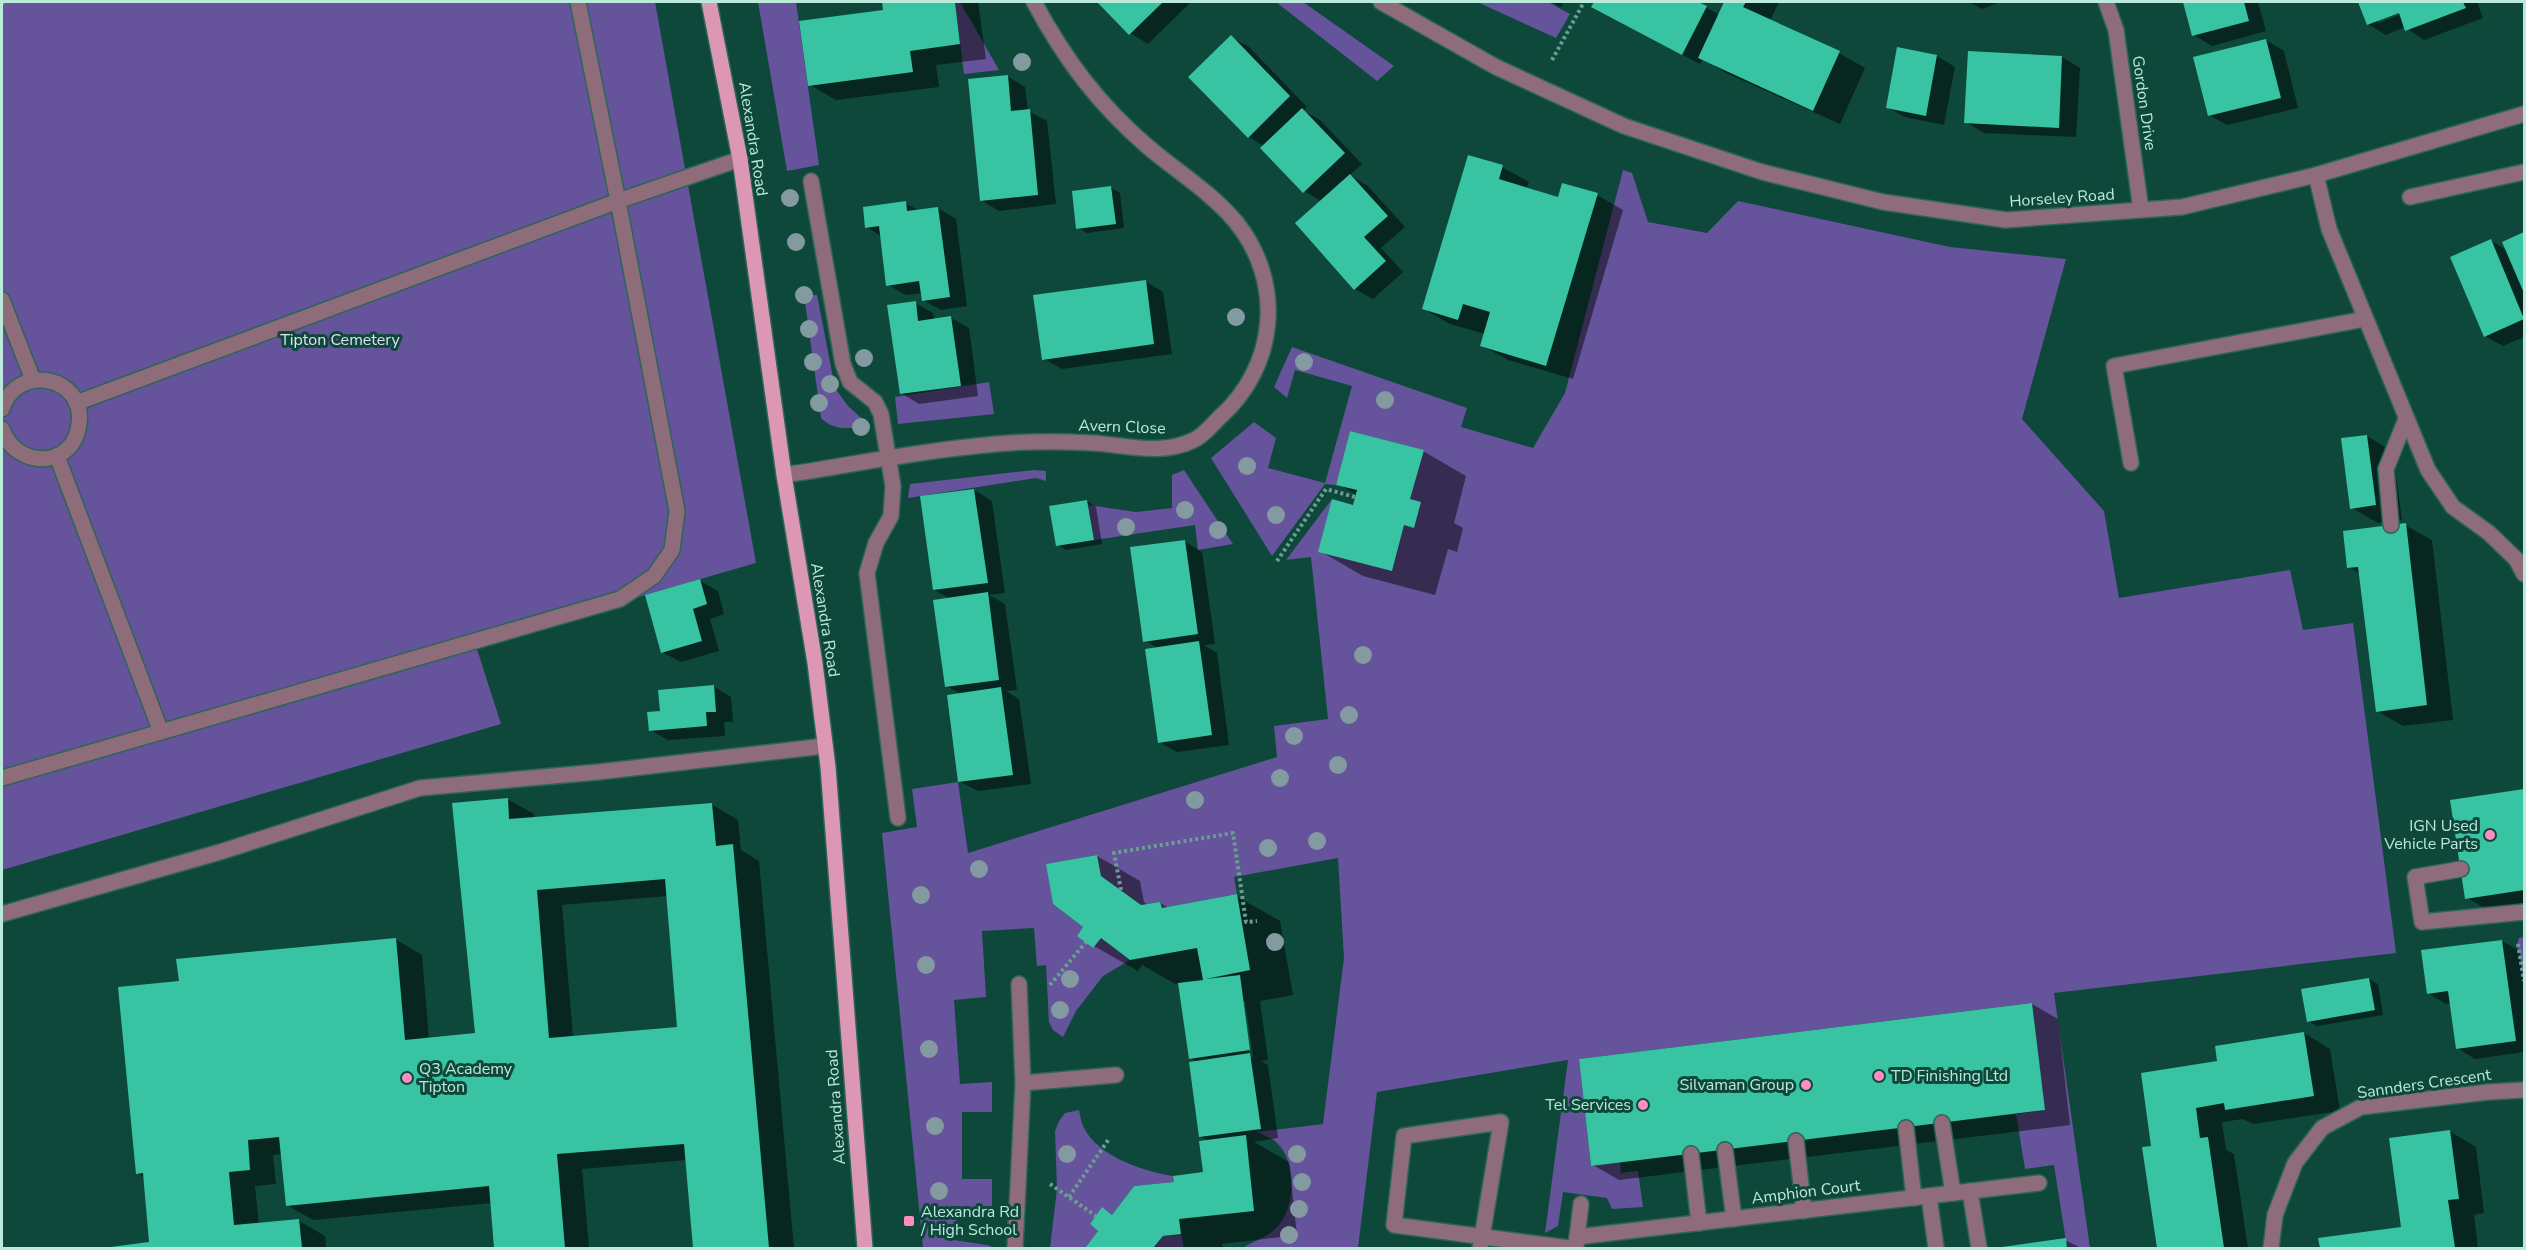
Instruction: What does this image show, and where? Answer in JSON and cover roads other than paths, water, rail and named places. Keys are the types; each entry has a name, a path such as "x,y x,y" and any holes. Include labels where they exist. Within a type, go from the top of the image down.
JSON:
{"main road":[{"name":"Alexandra Road","path":"709,2 740,159 784,475 815,663 825,746 864,1248"}],"street":[{"path":"2,778 620,598 654,576 672,550 677,511 578,2"},
{"name":"Avern Close","path":"784,475 986,445 1093,443 1133,448 1166,448 1195,440 1233,406 1252,380 1265,348 1269,307 1260,260 1236,222 1104,107 1054,37 1034,2"},
{"name":"Horseley Road","path":"1381,2 1496,68 1624,126 1741,165 1883,202 2006,220 2182,207 2316,175 2524,114"},
{"name":"Gordon Drive","path":"2106,2 2116,30 2141,210"},
{"path":"76,403 618,201 740,159"},
{"path":"2410,197 2524,172"},
{"path":"2316,175 2329,229 2428,470 2453,507 2489,533 2516,560 2524,574"},
{"path":"811,181 843,364 850,382 875,402 881,414 894,486 891,516 876,543 867,573 898,818"},
{"path":"2,300 33,380"},
{"path":"2131,462 2114,366 2365,319"},
{"path":"2,409 7,396 16,388 33,380 52,381 65,387 76,403 80,424 76,437 57,456 43,459 30,458 17,452 8,443 2,430"},
{"path":"2391,525 2386,469 2406,419"},
{"path":"57,456 161,732"},
{"path":"2,914 220,852 420,788 598,772 825,746"},
{"path":"2461,869 2415,877 2422,922 2524,912"},
{"path":"1014,1248 1023,1083 1019,984"},
{"path":"1023,1083 1116,1075"},
{"name":"Sannders Crescent","path":"2271,1248 2274,1215 2295,1163 2322,1128 2361,1107 2524,1090"},
{"name":"Amphion Court","path":"1481,1243 1501,1122 1404,1136 1394,1226 1481,1243 1574,1245 1700,1223 2039,1183"},
{"path":"1942,1123 1953,1193"},
{"path":"1905,1128 1936,1248"},
{"path":"1796,1141 1803,1211"},
{"path":"1725,1150 1734,1219"},
{"path":"1691,1154 1700,1223"},
{"path":"1970,1191 1979,1248"},
{"path":"1574,1245 1581,1204"}],"place":[{"name":"IGN Used Vehicle Parts","path":"2490,835"},
{"name":"TD Finishing Ltd","path":"1879,1076"},
{"name":"Q3 Academy Tipton","path":"407,1078"},
{"name":"Silvaman Group","path":"1806,1085"},
{"name":"Tel Services","path":"1643,1105"},
{"name":"Alexandra Rd / High School","path":"909,1221"}],"park label":[{"name":"Tipton Cemetery","path":"340,340"}]}
